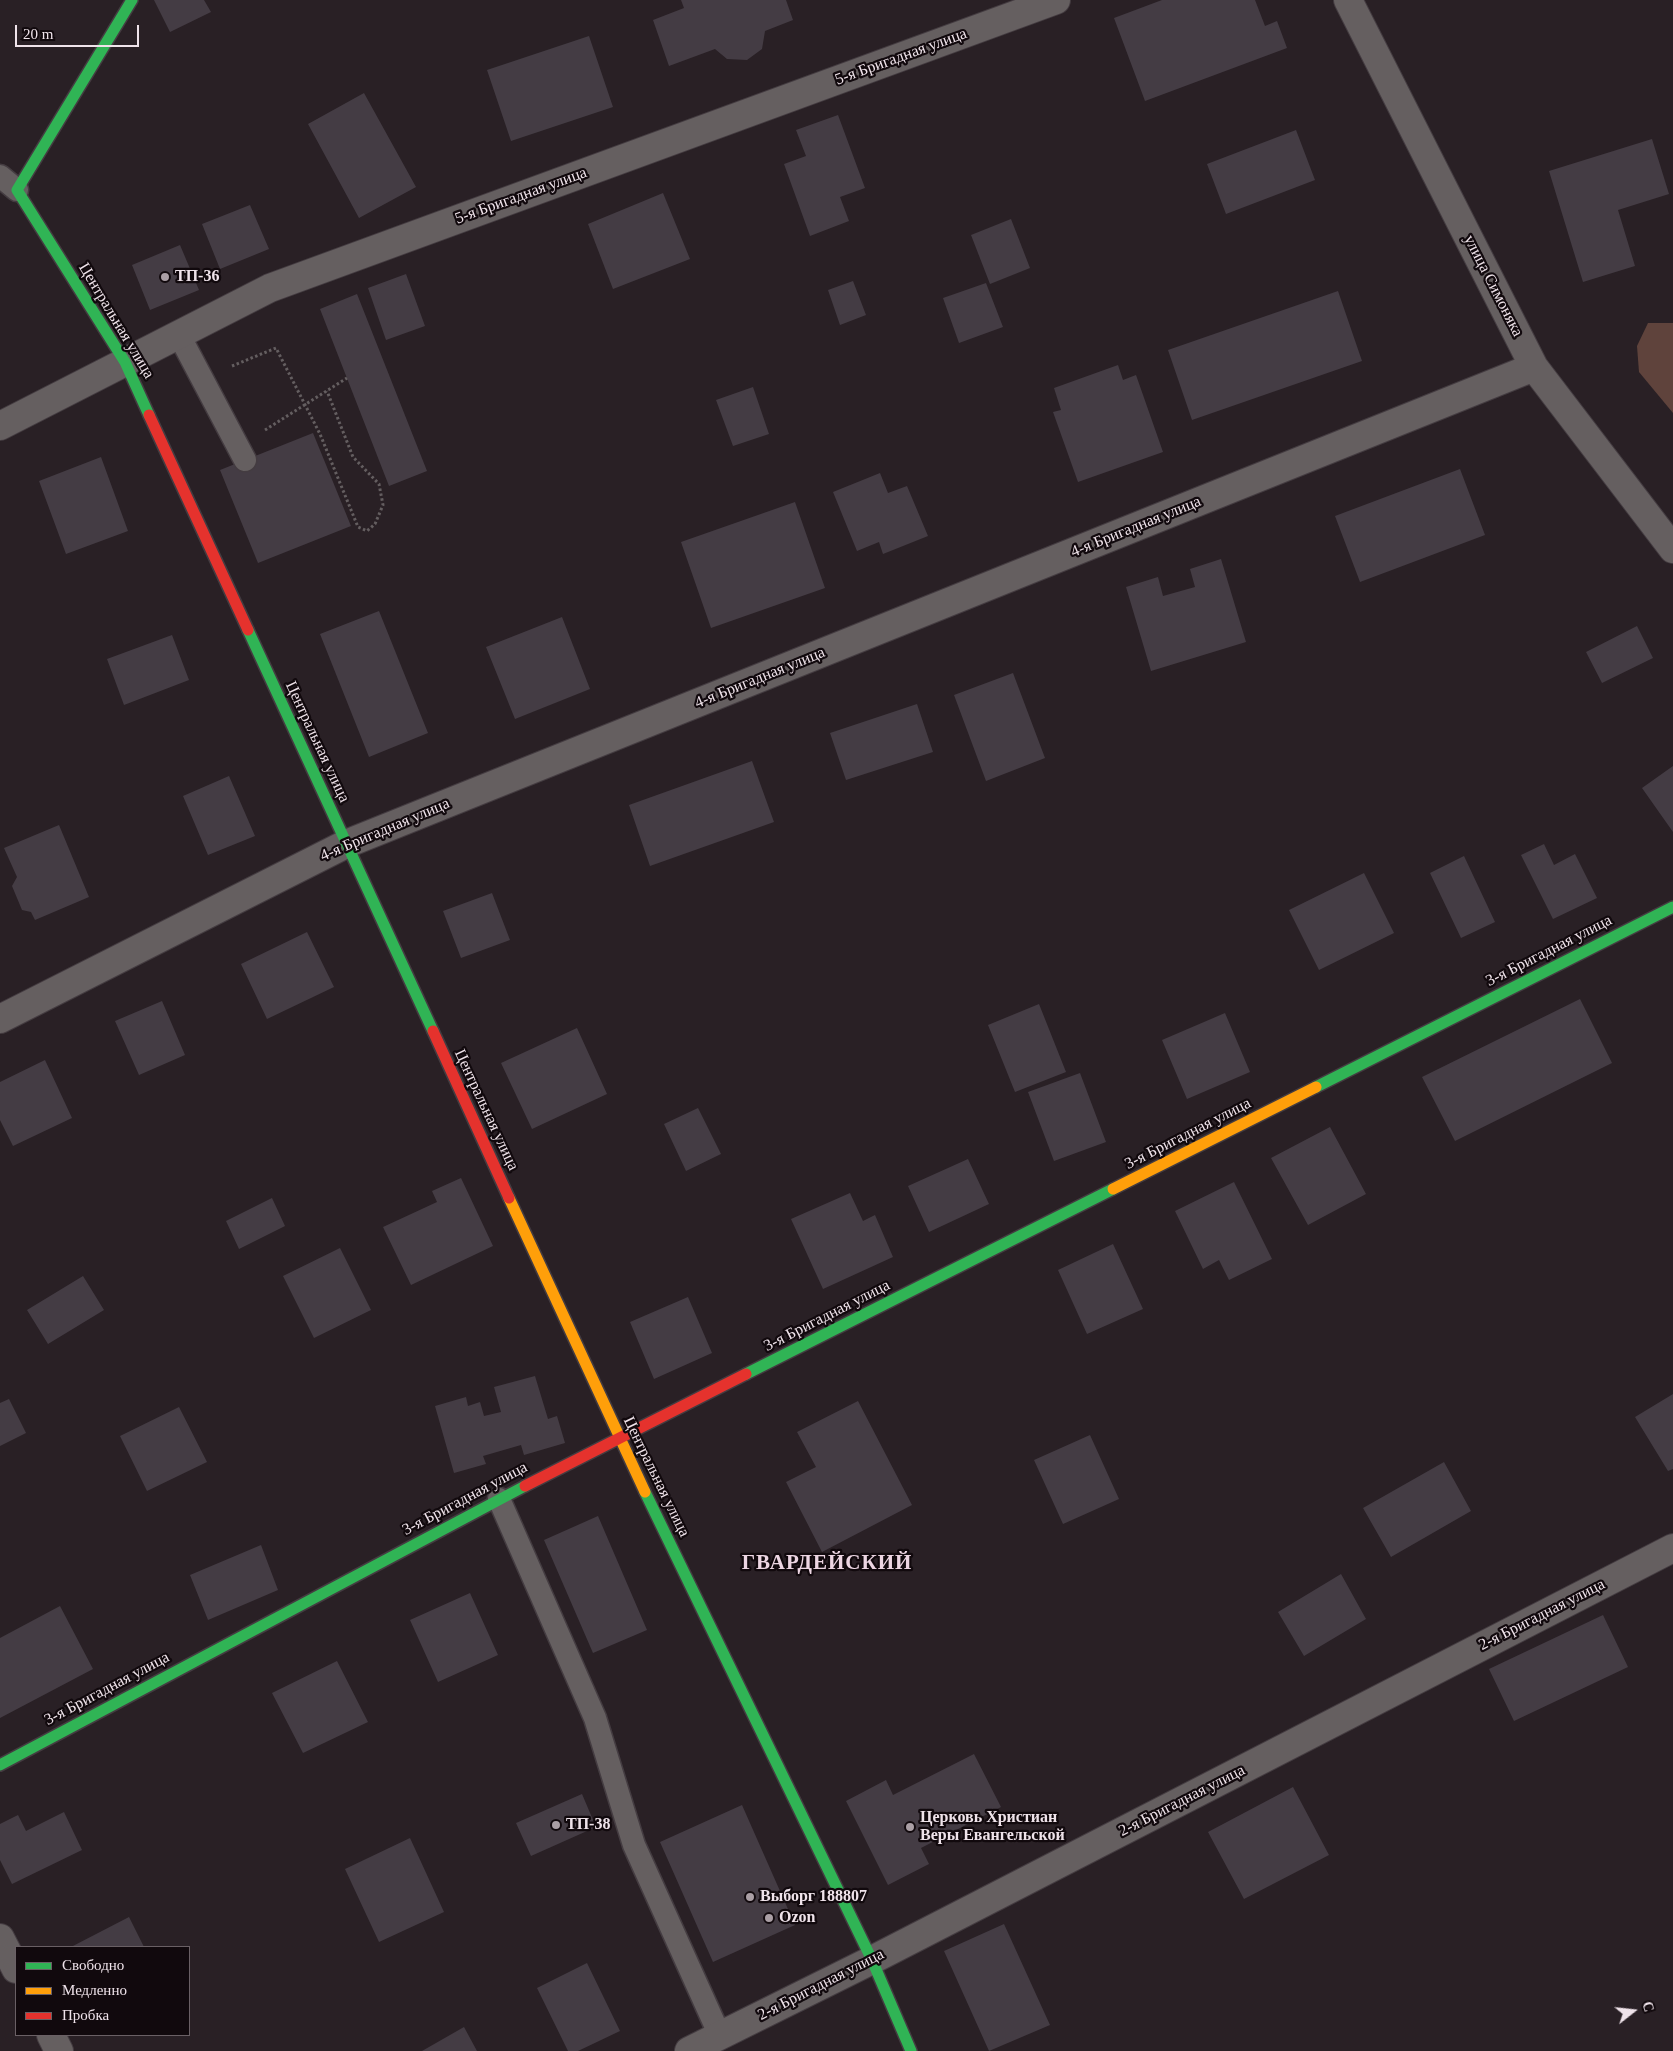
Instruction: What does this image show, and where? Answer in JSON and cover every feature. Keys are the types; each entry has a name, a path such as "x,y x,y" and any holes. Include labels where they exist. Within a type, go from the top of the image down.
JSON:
{"street":[{"path":"8,183 132,0"},
{"name":"5-я Бригадная улица","path":"0,426 270,288 1056,0"},
{"name":"улица Симоняка","path":"1348,0 1534,367 1673,549"},
{"name":"Центральная улица","path":"8,183 125,362 620,1439 872,1960 911,2051"},
{"name":"4-я Бригадная улица","path":"0,1019 346,844 1534,367"},
{"name":"3-я Бригадная улица","path":"0,1765 498,1499 1673,906"},
{"name":"2-я Бригадная улица","path":"689,2051 872,1960 1673,1548"},
{"path":"0,1938 15,1967"},
{"path":"52,2036 59,2051"}],"lane":[{"path":"179,335 242,453"},
{"path":"498,1499 596,1718 634,1845 720,2036"}],"path":[{"path":"202,378 276,348 320,434 358,527 367,531 374,524 382,505 379,484 353,457 327,391"},
{"path":"242,453 304,405 347,378"}],"shaded area":[{"path":"1648,323 1673,323 1673,413 1639,372 1637,346"}],"building":[{"path":"154,0 204,0 211,12 170,32"},
{"path":"681,0 786,0 793,20 765,31 762,49 747,60 727,59 715,49 669,66 653,20 684,8"},
{"path":"1162,0 1255,0 1265,26 1277,21 1287,48 1145,101 1114,18"},
{"path":"589,36 613,107 511,141 487,70"},
{"path":"364,93 416,187 359,218 308,124"},
{"path":"838,115 865,188 840,197 849,221 810,236 784,164 806,156 796,130"},
{"path":"1296,130 1315,180 1226,214 1207,164"},
{"path":"1652,139 1669,194 1618,210 1635,266 1583,282 1549,171"},
{"path":"663,193 690,259 613,289 588,224"},
{"path":"250,205 269,249 220,269 202,224"},
{"path":"1011,219 1030,268 990,284 971,235"},
{"name":"ТП-36","path":"180,245 199,290 150,310 132,265"},
{"path":"406,274 425,326 386,340 368,288"},
{"path":"853,281 866,315 840,325 828,290"},
{"path":"986,283 1003,327 959,343 943,298"},
{"path":"1338,291 1362,361 1192,420 1168,350"},
{"path":"357,294 427,471 389,486 320,309"},
{"path":"1118,365 1123,380 1136,375 1163,452 1078,482 1053,412 1061,410 1054,388"},
{"path":"753,387 769,434 733,446 716,400"},
{"path":"313,433 351,526 258,563 220,470"},
{"path":"101,457 128,531 66,554 39,481"},
{"path":"1460,469 1485,535 1360,582 1335,516"},
{"path":"880,473 888,493 907,486 928,536 883,554 879,542 857,551 833,492"},
{"path":"795,502 825,588 711,628 681,542"},
{"path":"1221,559 1246,642 1151,671 1126,587 1158,577 1163,596 1195,587 1190,569"},
{"path":"379,611 428,733 369,757 320,634"},
{"path":"562,617 590,689 515,719 486,647"},
{"path":"1637,626 1653,658 1602,683 1586,652"},
{"path":"172,635 189,680 124,705 107,659"},
{"path":"1013,673 1045,758 986,781 954,695"},
{"path":"917,704 933,752 846,780 830,733"},
{"path":"752,761 774,822 650,866 629,805"},
{"path":"1673,766 1673,832 1642,788"},
{"path":"229,776 255,836 208,855 183,796"},
{"path":"59,825 89,897 35,920 31,912 22,910 12,886 17,877 4,848"},
{"path":"1544,844 1554,865 1575,854 1597,898 1553,919 1521,855"},
{"path":"1464,856 1495,922 1461,938 1430,873"},
{"path":"1364,873 1394,933 1319,970 1289,910"},
{"path":"492,893 510,940 461,958 443,911"},
{"path":"307,932 334,987 267,1019 241,964"},
{"path":"1580,999 1612,1063 1455,1141 1422,1077"},
{"path":"162,1001 185,1055 139,1075 115,1021"},
{"path":"1039,1004 1066,1072 1015,1092 988,1025"},
{"path":"1225,1013 1250,1072 1187,1099 1162,1040"},
{"path":"577,1028 607,1094 532,1129 501,1063"},
{"path":"45,1060 72,1118 13,1146 0,1120 0,1082"},
{"path":"1080,1073 1106,1142 1054,1161 1028,1092"},
{"path":"698,1108 721,1154 686,1171 664,1124"},
{"path":"1330,1127 1366,1194 1308,1225 1271,1158"},
{"path":"968,1159 989,1204 929,1232 908,1186"},
{"path":"461,1178 493,1246 411,1285 383,1227 437,1202 432,1191"},
{"path":"1234,1182 1272,1259 1229,1280 1219,1260 1203,1269 1175,1211"},
{"path":"850,1193 863,1221 875,1215 893,1257 823,1289 791,1219"},
{"path":"272,1198 285,1226 239,1249 226,1221"},
{"path":"1113,1244 1143,1309 1087,1334 1058,1270"},
{"path":"340,1248 371,1310 314,1338 283,1276"},
{"path":"83,1276 104,1310 48,1344 27,1310"},
{"path":"688,1297 712,1353 654,1379 630,1322"},
{"path":"535,1376 548,1419 557,1416 565,1443 524,1455 521,1445 483,1456 486,1464 454,1473 435,1406 466,1397 468,1406 480,1402 484,1416 501,1412 494,1387"},
{"path":"1673,1394 1673,1469 1668,1471 1635,1417"},
{"path":"9,1399 26,1433 0,1446 0,1403"},
{"path":"858,1401 912,1505 822,1552 786,1482 816,1467 797,1432"},
{"path":"179,1407 207,1462 147,1491 120,1436"},
{"path":"1090,1435 1119,1499 1063,1524 1034,1460"},
{"path":"1444,1462 1471,1511 1391,1557 1363,1508"},
{"path":"598,1516 647,1630 593,1653 544,1540"},
{"path":"261,1545 278,1590 208,1620 190,1575"},
{"path":"1341,1574 1366,1619 1304,1656 1278,1612"},
{"path":"470,1593 498,1655 438,1682 410,1620"},
{"path":"60,1606 93,1669 0,1718 0,1638"},
{"path":"1603,1615 1628,1667 1514,1721 1489,1669"},
{"path":"337,1661 368,1722 303,1753 272,1693"},
{"name":"Церковь Христиан Веры Евангельской","path":"974,1754 1001,1807 921,1848 929,1864 888,1885 846,1801 886,1780 893,1795"},
{"path":"1293,1787 1329,1855 1244,1899 1208,1832"},
{"name":"ТП-38","path":"582,1794 596,1827 531,1856 516,1823"},
{"path":"742,1805 795,1925 713,1962 660,1842"},
{"path":"64,1812 82,1850 12,1884 0,1860 0,1824 18,1815 26,1831"},
{"path":"410,1838 444,1912 379,1942 345,1869"},
{"path":"129,1917 144,1946 73,1946"},
{"path":"1004,1924 1050,2025 989,2051 944,1951"},
{"path":"587,1963 620,2031 578,2051 568,2051 537,1988"},
{"path":"464,2027 477,2051 422,2051"}],"traffic: fast":[{"path":"132,0 17,190 125,362 149,415"},
{"path":"248,630 433,1031"},
{"path":"1316,1087 1673,907"},
{"path":"746,1374 1113,1189"},
{"path":"0,1765 525,1486"},
{"path":"645,1492 872,1960 911,2051"}],"traffic: slow":[{"path":"1113,1189 1316,1087"},
{"path":"509,1198 645,1492"}],"traffic: jam":[{"path":"149,415 248,630"},
{"path":"433,1031 509,1198"},
{"path":"525,1486 746,1374"}],"place":[{"name":"ТП-36","path":"165,277"},
{"name":"ТП-38","path":"556,1825"},
{"name":"Церковь Христиан Веры Евангельской","path":"910,1827"},
{"name":"Выборг 188807","path":"750,1897"},
{"name":"Ozon","path":"769,1918"}],"district":[{"name":"ГВАРДЕЙСКИЙ","path":"827,1564"}]}
